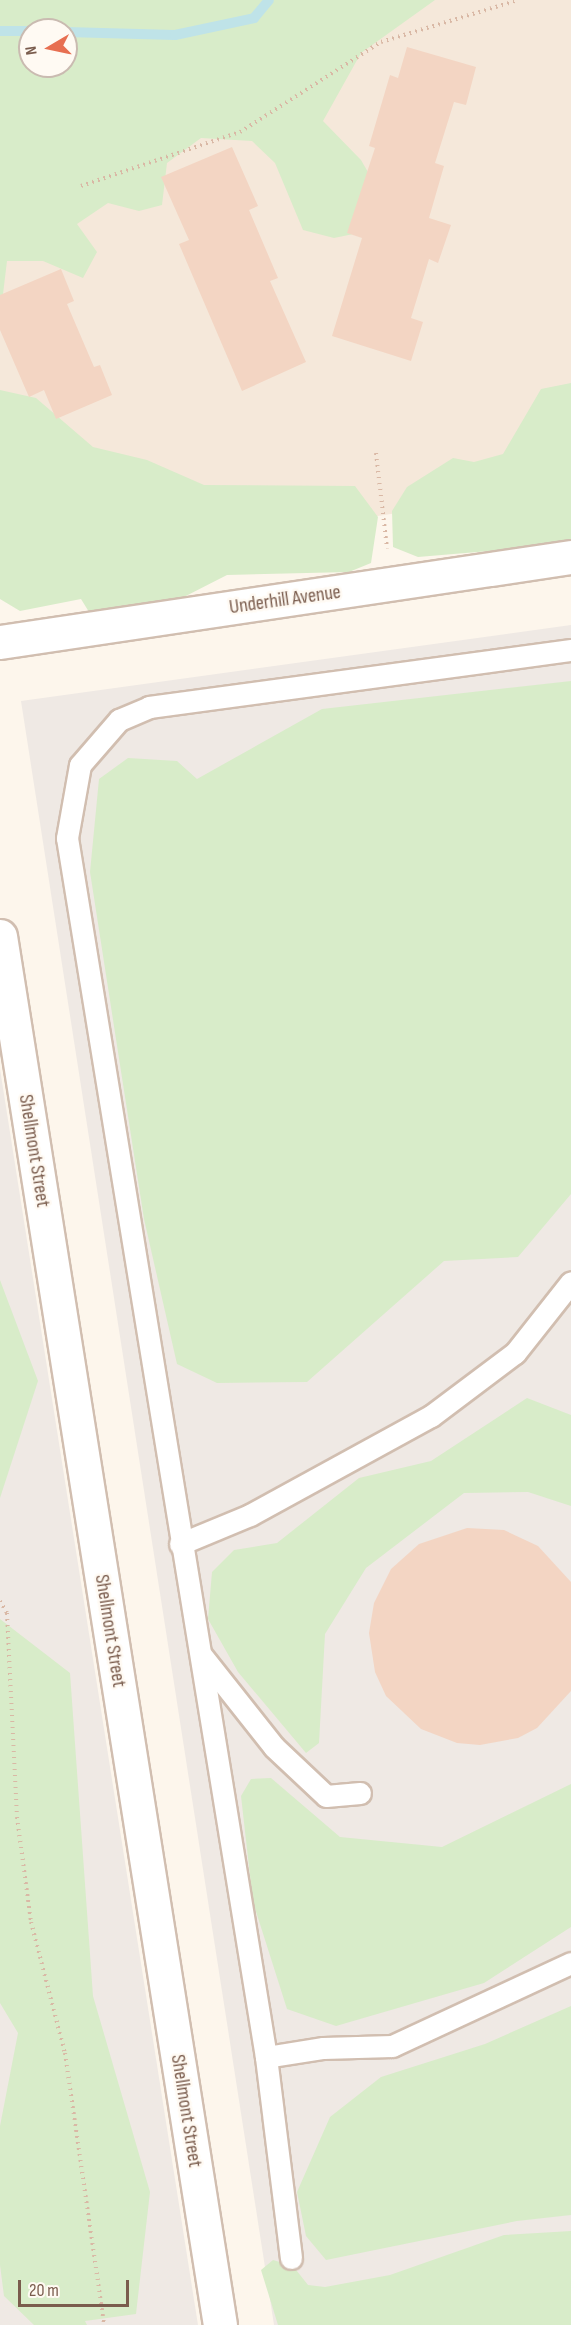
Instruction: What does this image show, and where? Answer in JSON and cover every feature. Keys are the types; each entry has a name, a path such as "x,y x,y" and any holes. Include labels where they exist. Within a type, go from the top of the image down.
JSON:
{"street":[{"name":"Underhill Avenue","path":"0,642 571,557"},
{"name":"Shellmont Street","path":"0,936 220,2325"}],"lane":[{"path":"291,2258 266,2057 180,1544 67,838 80,765 119,720 149,707 571,650"},
{"path":"180,1544 250,1515 431,1416 515,1353 571,1282"},
{"path":"200,1653 274,1747 326,1796 360,1793"},
{"path":"266,2057 323,2048 392,2046 571,1963"}],"path":[{"path":"81,186 240,132 381,42 518,0"},
{"path":"376,453 391,584"},
{"path":"0,1601 7,1613 16,1817 31,1922 65,2053 104,2325"}],"shaded area":[{"path":"337,0 571,0 571,487 4,572 0,544 0,102"},
{"path":"571,625 571,2304 439,2325 274,2325 21,701"},
{"path":"0,1069 198,2325 0,2325"}],"green space":[{"path":"0,0 435,0 361,53 323,121 361,160 387,205 368,231 334,238 303,230 275,163 252,141 201,138 167,163 162,205 139,211 108,203 77,224 97,252 83,278 43,261 7,261 0,319"},
{"path":"571,383 571,544 418,557 393,547 392,511 407,487 453,458 474,462 503,454 541,389"},
{"path":"0,390 36,398 93,447 147,460 204,485 355,486 378,517 371,563 349,572 227,575 176,601 89,612 81,599 20,611 0,599"},
{"path":"571,681 571,1194 518,1257 444,1261 307,1382 217,1383 177,1364 144,1219 90,872 99,779 128,758 177,761 197,779 322,709"},
{"path":"0,1280 38,1381 0,1498"},
{"path":"527,1398 571,1415 571,1506 528,1492 464,1493 366,1568 325,1634 319,1743 306,1753 238,1672 208,1619 212,1572 234,1550 277,1543 359,1478 431,1461"},
{"path":"0,1619 70,1673 93,1996 150,2192 136,2314 85,2321 87,2325 34,2325 4,2296 0,2265 0,2126 18,2033 0,2003"},
{"path":"271,1778 340,1837 442,1847 571,1784 571,1927 484,1983 336,2026 287,2009 253,1902 241,1796 251,1779"},
{"path":"571,2006 571,2215 517,2221 326,2260 306,2236 297,2192 330,2117 381,2077 485,2044"},
{"path":"571,2231 571,2325 278,2325 261,2270 273,2260 293,2266 308,2285 325,2287 390,2275 504,2235"}],"building":[{"path":"407,47 476,67 466,105 454,102 435,163 444,166 429,218 451,225 438,263 429,259 411,318 423,322 411,361 332,336 362,238 347,233 375,148 369,146 390,75 398,78"},
{"path":"232,147 258,206 249,210 278,278 270,281 306,362 242,391 179,244 189,240 161,177"},
{"path":"61,269 74,301 67,304 94,367 100,365 112,395 56,419 44,390 29,397 0,330 0,295"},
{"path":"467,1528 504,1530 538,1546 571,1582 571,1691 537,1728 518,1738 480,1745 457,1743 421,1729 386,1696 375,1672 369,1633 374,1603 391,1569 419,1544"}],"waterway":[{"path":"78,32 175,35 254,18 269,0"},
{"path":"0,31 18,31"}]}
